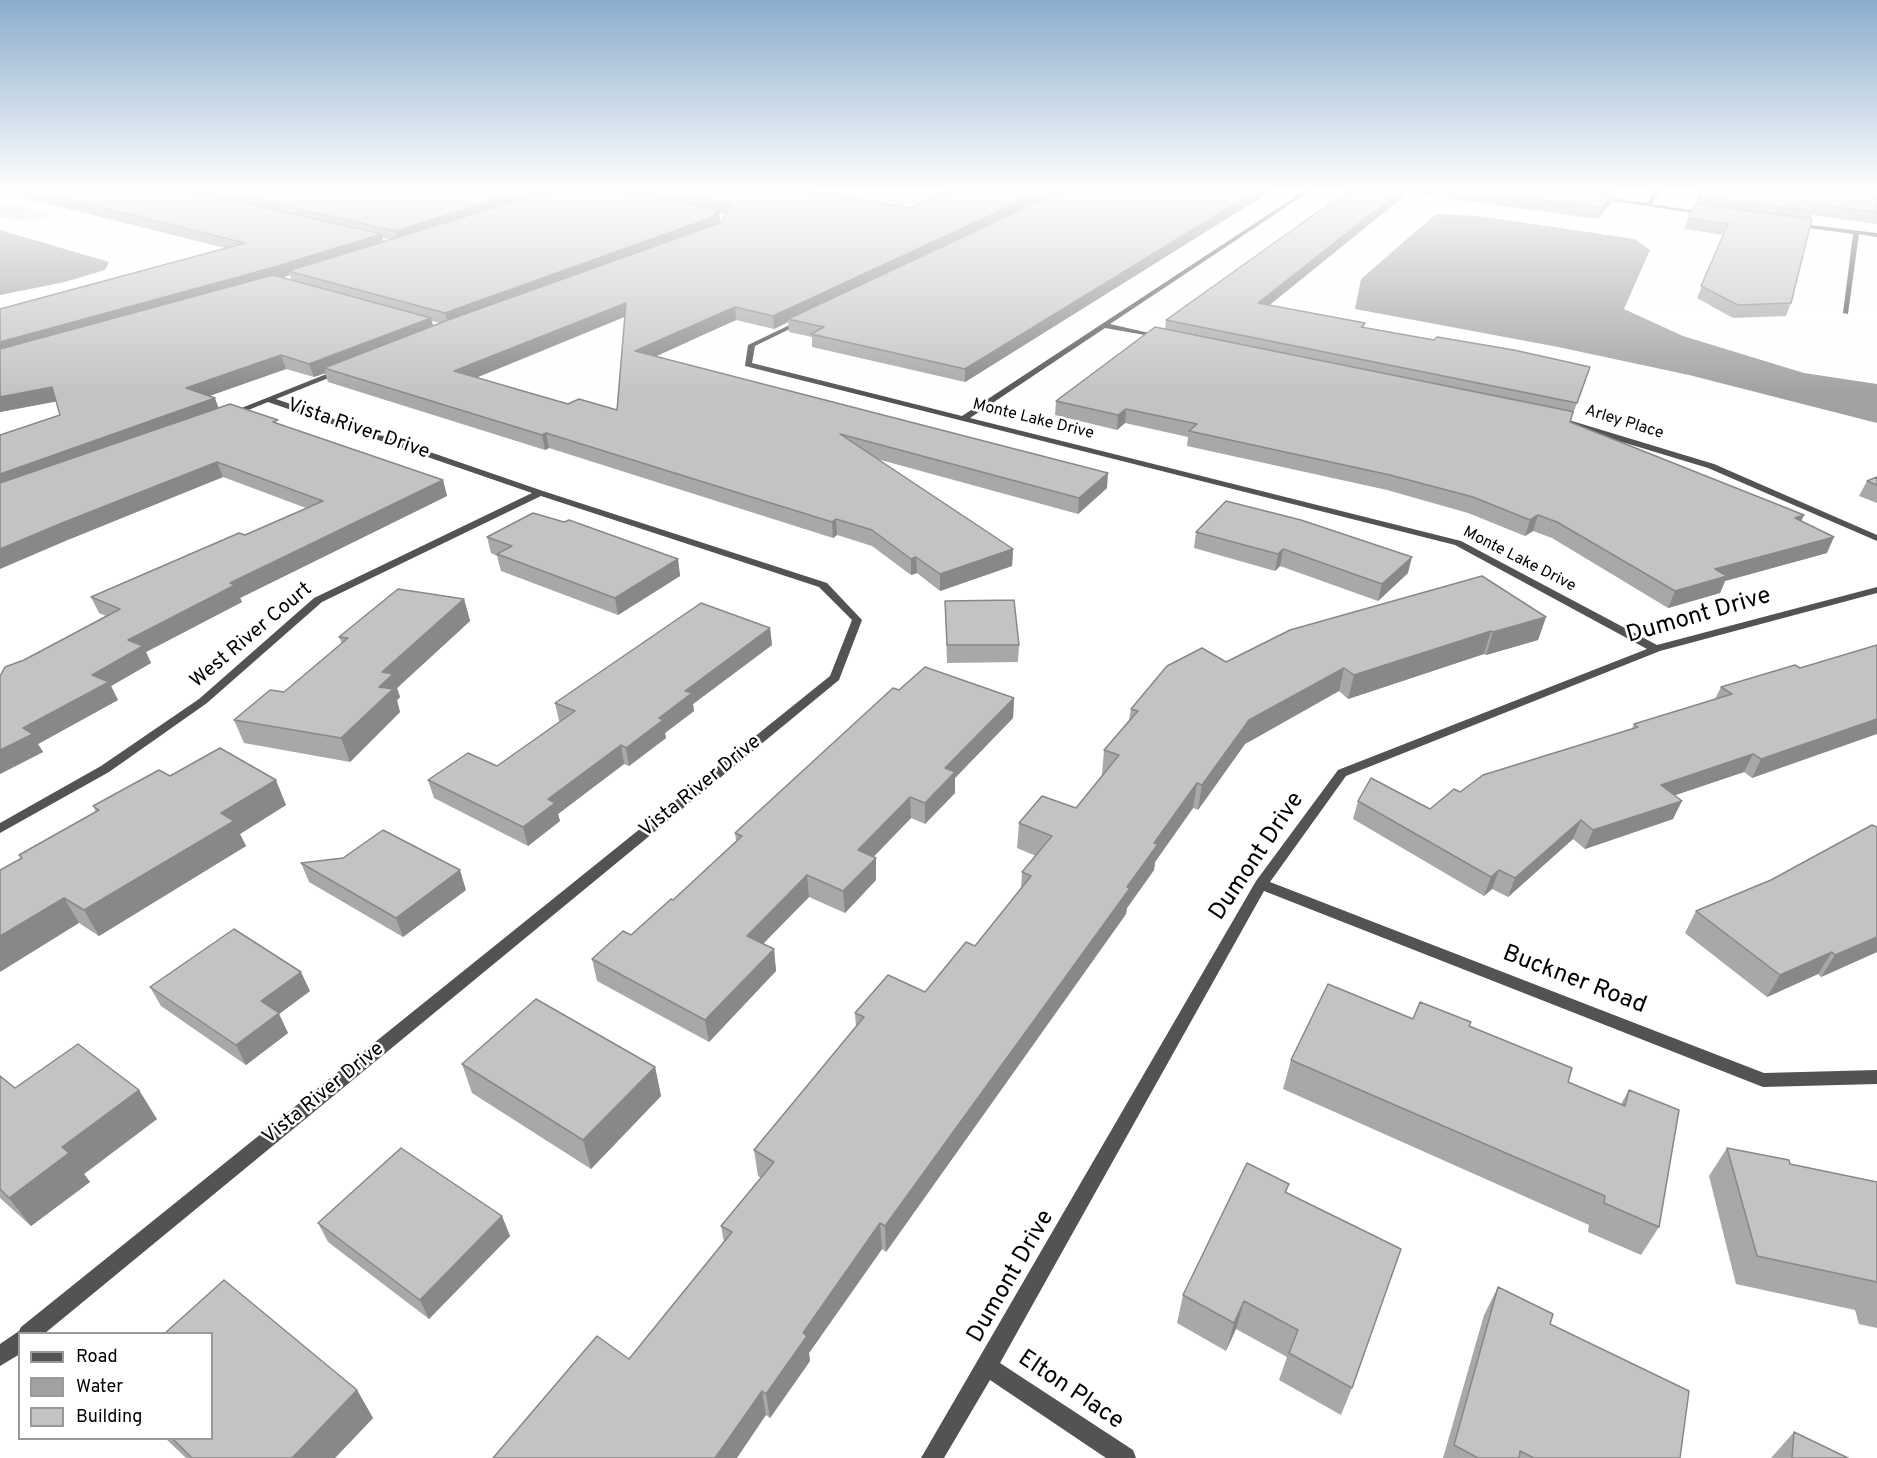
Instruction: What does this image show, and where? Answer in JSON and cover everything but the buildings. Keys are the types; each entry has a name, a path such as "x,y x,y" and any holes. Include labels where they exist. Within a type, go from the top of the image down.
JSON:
{"street":[{"path":"964,418 1203,259"},
{"path":"1846,313 1853,259"},
{"name":"Monte Lake Drive","path":"806,319 752,345 748,364 1458,543 1656,649"},
{"path":"1103,325 1172,340"},
{"path":"225,416 348,369"},
{"name":"Vista River Drive","path":"30,1332 835,678 857,620 823,585 540,493 270,400"},
{"name":"Arley Place","path":"1544,417 1568,422 1711,466 1877,538"},
{"name":"West River Court","path":"0,829 105,769 203,701 318,600 540,493"},
{"name":"Dumont Drive","path":"932,1458 987,1366 1261,884 1341,773 1656,649 1877,590"},
{"name":"Buckner Road","path":"1261,884 1763,1080 1877,1077"},
{"path":"0,1356 18,1342"},
{"name":"Elton Place","path":"987,1366 1125,1458"}],"water":[{"path":"0,259 99,259 109,262 105,270 65,282 0,295"},
{"path":"1384,259 1646,259 1624,309 1683,336 1804,373 1877,384 1877,423 1689,375 1558,347 1355,309 1361,279"}]}
